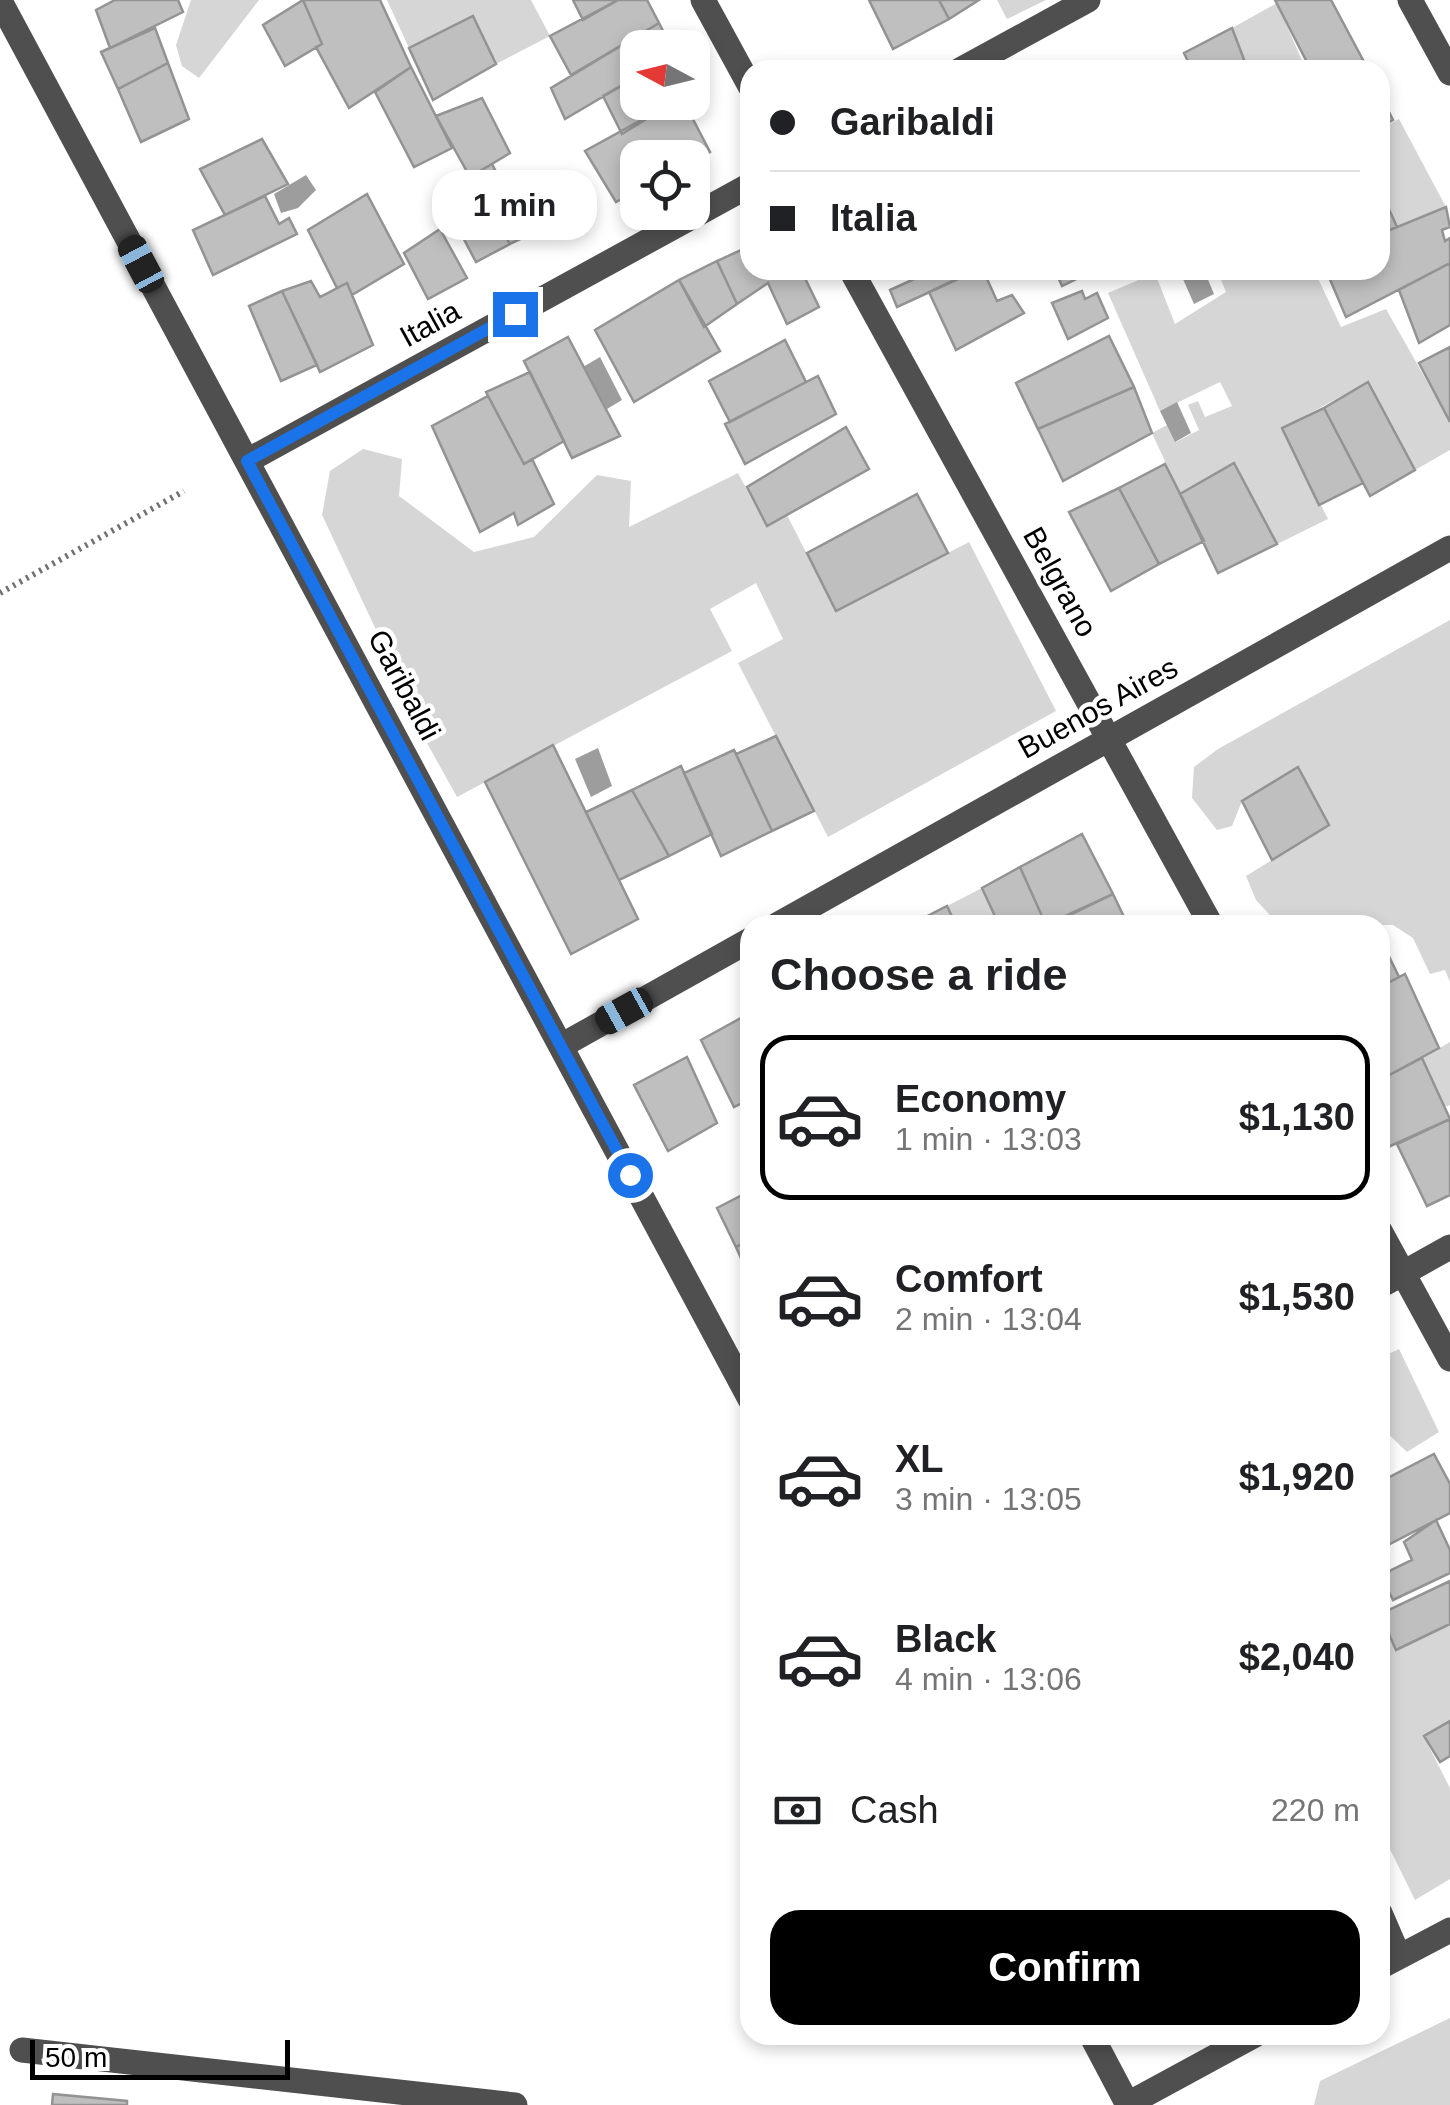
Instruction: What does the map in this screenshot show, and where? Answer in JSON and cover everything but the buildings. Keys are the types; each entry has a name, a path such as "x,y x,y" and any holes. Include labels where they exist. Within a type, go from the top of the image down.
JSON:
{"street":[{"name":"Garibaldi","path":"0,0 740,1380"},
{"path":"703,0 740,68"},
{"path":"978,60 1088,0"},
{"path":"1410,0 1450,74"},
{"name":"Italia","path":"247,461 740,190"},
{"name":"Belgrano","path":"857,280 1206,915"},
{"name":"Buenos Aires","path":"795,915 1450,548"},
{"path":"560,1046 740,946"},
{"path":"1390,1280 1450,1247"},
{"path":"1390,1249 1450,1359"},
{"path":"1390,1961 1450,1930"},
{"path":"1096,2045 1128,2104 1236,2045"},
{"path":"22,2050 515,2105"}],"path":[{"path":"0,592 184,490"}],"shaded area":[{"path":"191,0 259,0 199,78 182,66 176,45"},
{"path":"387,0 531,0 550,36 496,64 472,16 409,48"},
{"path":"997,0 1046,0 1007,19"},
{"path":"1277,3 1302,60 1244,60 1232,28"},
{"path":"1399,119 1446,207 1397,227 1390,211 1390,124"},
{"path":"306,175 316,190 298,208 281,213 274,194"},
{"path":"521,177 538,213 522,222 504,186"},
{"path":"1139,280 1158,280 1175,324 1226,292 1221,280 1319,280 1341,327 1386,309 1450,422 1450,450 1415,470 1368,382 1282,428 1328,519 1277,544 1234,464 1180,494 1152,433 1167,425 1176,442 1199,430 1188,405 1198,401 1205,417 1232,406 1220,382 1160,411 1108,293"},
{"path":"1183,280 1208,280 1214,294 1194,304"},
{"path":"600,357 622,400 607,409 583,367"},
{"path":"1177,402 1191,433 1175,442 1160,411"},
{"path":"363,449 402,459 399,496 474,552 534,537 597,475 631,481 629,527 738,473 766,526 787,515 836,611 969,542 1056,711 828,837 738,663 783,639 756,583 710,609 732,651 457,797 369,639 378,634 322,515 330,471"},
{"path":"1450,620 1450,982 1445,970 1430,974 1413,938 1390,925 1390,915 1270,915 1256,900 1246,876 1329,825 1299,767 1242,801 1232,826 1217,830 1192,798 1194,767 1218,749"},
{"path":"598,748 612,786 591,797 575,759"},
{"path":"982,888 994,915 951,915 947,906"},
{"path":"1450,1042 1450,1105 1445,1107 1422,1058"},
{"path":"1399,1349 1439,1432 1407,1452 1390,1436 1390,1353"},
{"path":"1450,1624 1450,1721 1424,1737 1450,1788 1450,1879 1415,1900 1390,1849 1390,1640 1397,1649"},
{"path":"1450,2018 1450,2105 1314,2105 1320,2081"}],"route":[{"path":"515,314 247,461 630,1175"}]}
